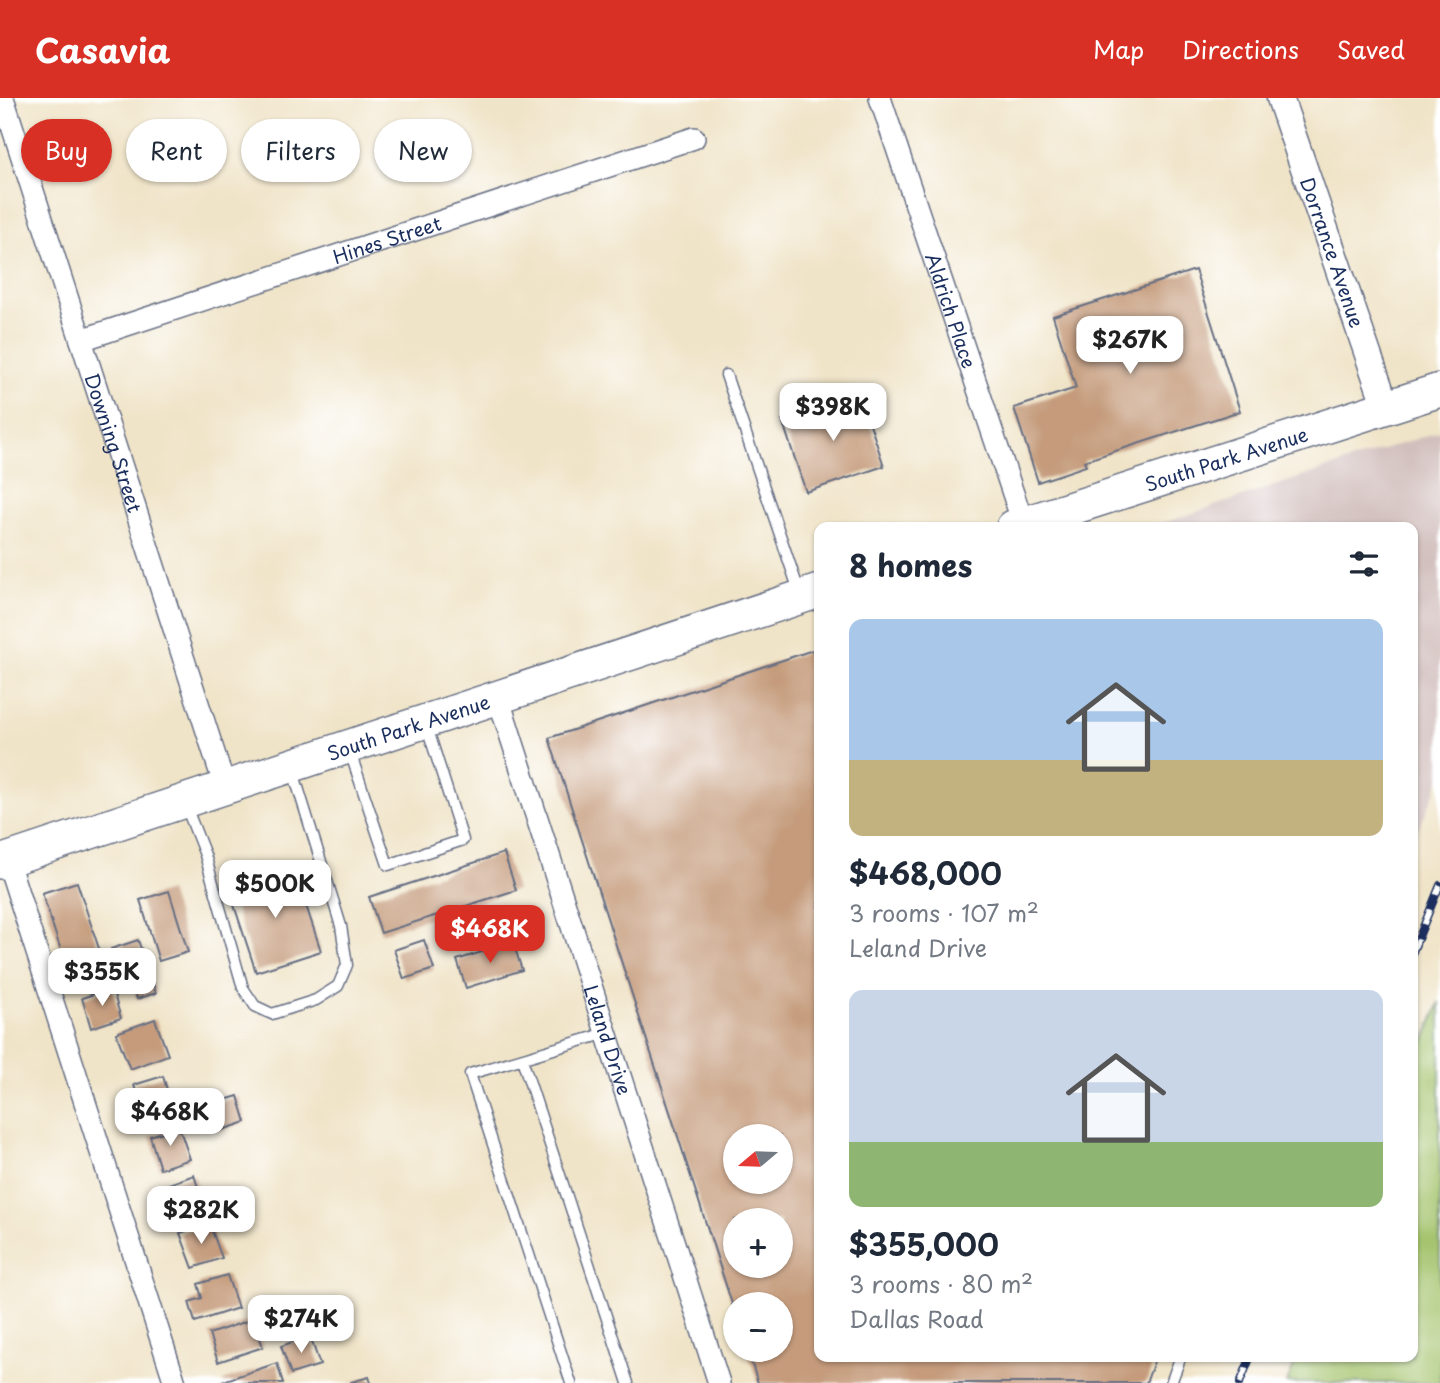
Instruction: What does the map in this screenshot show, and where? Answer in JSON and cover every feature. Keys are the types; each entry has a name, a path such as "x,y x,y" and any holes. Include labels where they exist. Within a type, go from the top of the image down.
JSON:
{"main road":[{"name":"South Park Avenue","path":"1027,522 1440,390"},
{"name":"South Park Avenue","path":"4,861 810,594"}],"street":[{"name":"Downing Street","path":"3,98 225,787"},
{"name":"Aldrich Place","path":"880,98 1017,522"},
{"name":"Dorrance Avenue","path":"1280,98 1385,407"},
{"name":"Hines Street","path":"81,340 694,138"},
{"name":"Leland Drive","path":"498,697 719,1383"},
{"path":"4,861 175,1383"}],"lane":[{"path":"726,375 810,594"},
{"path":"348,747 388,865 463,839 425,721"},
{"path":"184,801 205,855 243,988 255,1006 272,1014 316,1000 338,986 347,965 341,926 291,765"},
{"path":"571,1383 470,1074 607,1033"},
{"path":"522,1059 628,1383"},
{"path":"1171,1383 1179,1362"}],"shaded area":[{"path":"1440,431 1440,780 1418,830 1418,522 1166,522"}],"green space":[{"path":"1440,1002 1440,1383 1287,1383 1296,1362 1418,1362 1418,1056"}],"building":[{"path":"1195,270 1240,411 1084,461 1086,466 1038,482 1014,408 1076,388 1053,316"},
{"path":"860,394 884,466 806,492 782,420"},
{"path":"814,650 814,1362 1154,1362 1146,1383 758,1383 751,1362 793,1362 793,1292 728,1292 724,1278 793,1278 793,1208 723,1208 723,1276 549,738"},
{"path":"504,853 516,890 381,933 369,897"},
{"path":"294,869 321,951 256,972 229,890"},
{"path":"77,882 107,973 85,980 82,970 69,975 42,893"},
{"path":"169,891 188,952 159,961 140,900"},
{"path":"138,940 156,993 137,999 132,984 124,987 111,949"},
{"path":"424,940 434,969 404,979 394,950"},
{"path":"513,942 522,970 466,988 457,960"},
{"path":"112,988 121,1018 91,1028 82,998"},
{"path":"155,1019 168,1055 130,1069 116,1033"},
{"path":"163,1076 173,1110 145,1120 134,1085"},
{"path":"238,1096 246,1122 216,1132 208,1105"},
{"path":"179,1127 190,1159 160,1169 150,1136"},
{"path":"194,1175 205,1209 176,1218 166,1185"},
{"path":"209,1223 222,1258 193,1268 180,1233"},
{"path":"227,1275 238,1308 195,1322 189,1302 202,1298 198,1284"},
{"path":"253,1319 263,1347 218,1362 209,1334"},
{"path":"310,1336 320,1365 291,1374 281,1346"},
{"path":"277,1363 283,1383 223,1381"},
{"path":"369,1377 371,1383 351,1383 351,1382"}],"railway":[{"path":"1418,939 1440,885"},
{"path":"1240,1383 1249,1362"}]}
